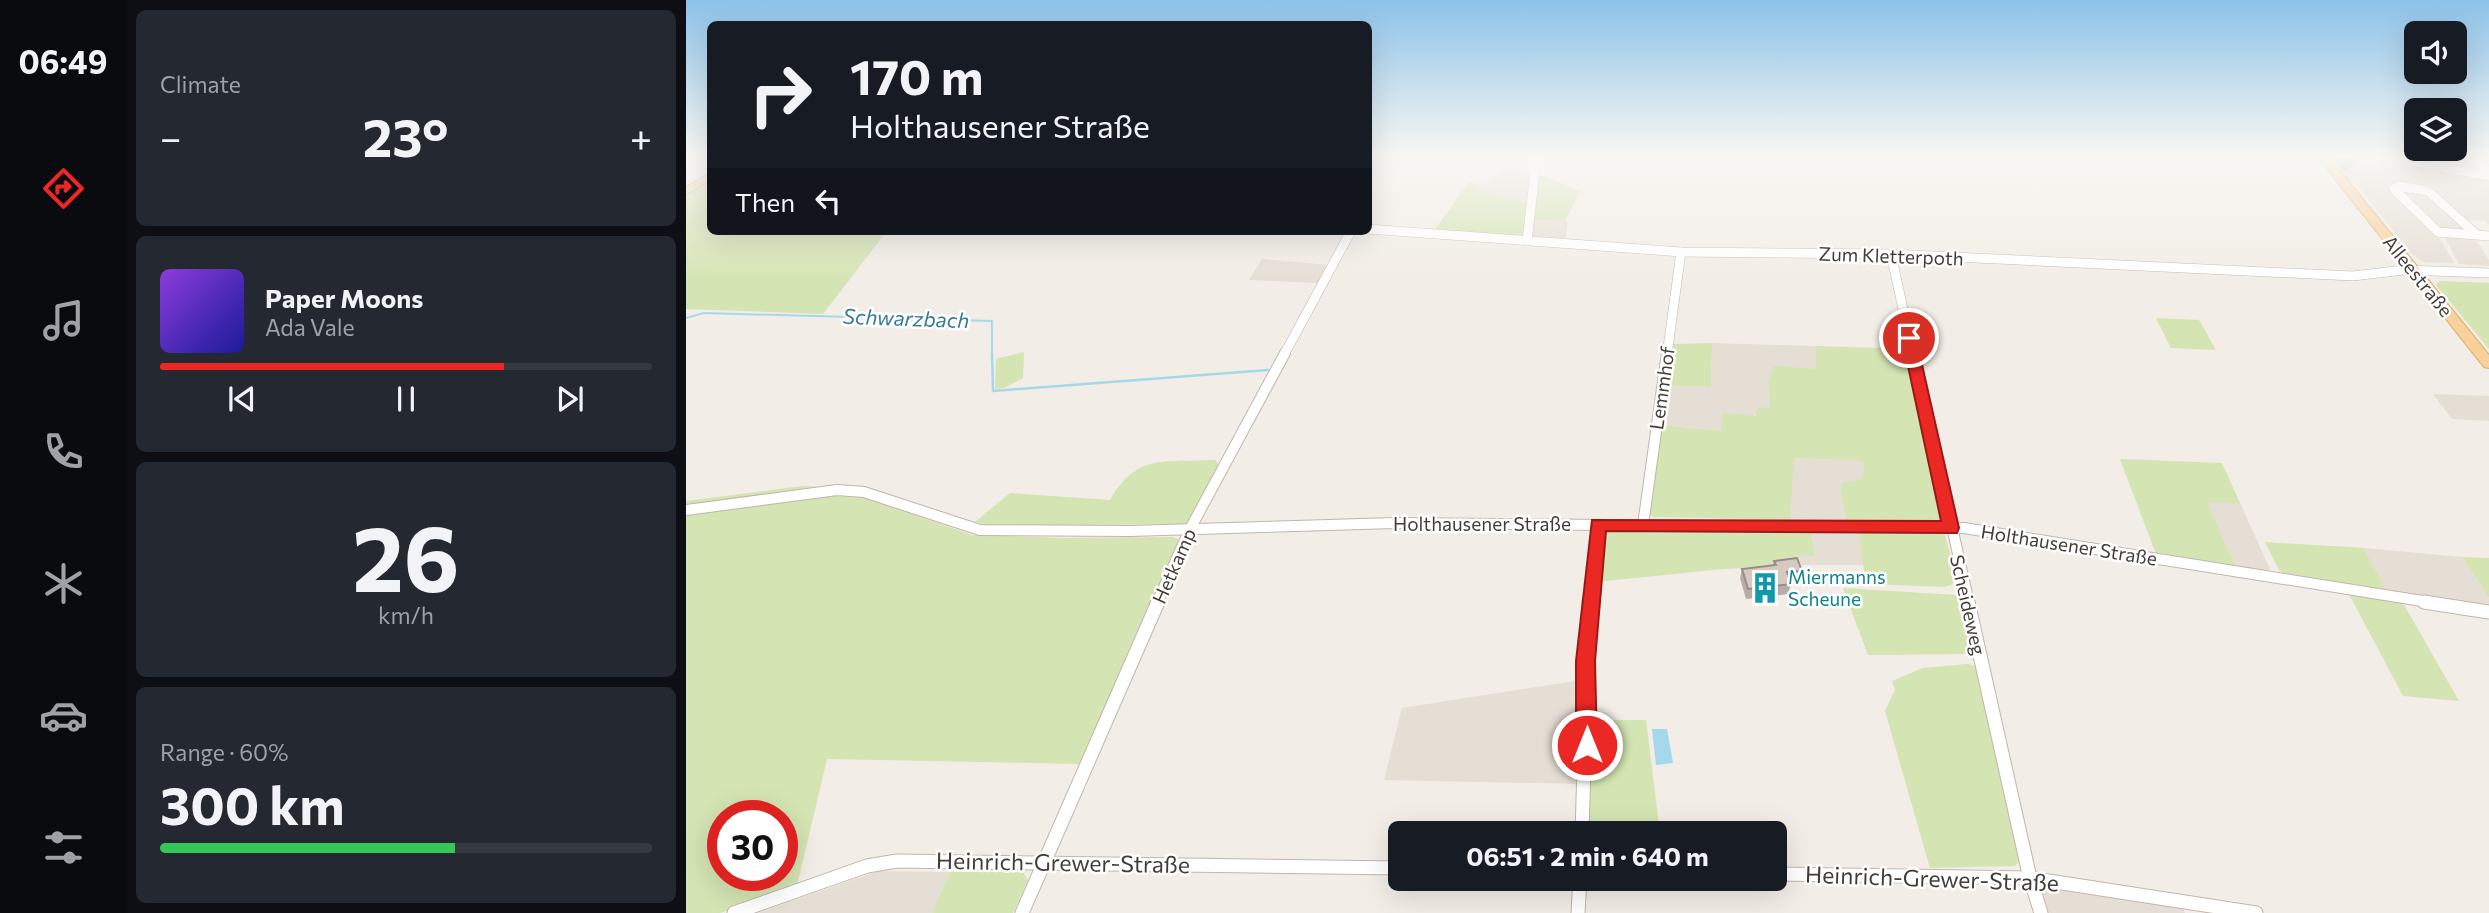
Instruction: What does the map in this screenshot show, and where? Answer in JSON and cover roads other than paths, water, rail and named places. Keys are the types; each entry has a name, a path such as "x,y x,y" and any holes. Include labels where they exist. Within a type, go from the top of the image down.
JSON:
{"main road":[{"name":"Alleestraße","path":"2355,198 2489,364"}],"street":[{"path":"1527,241 1532,198"},
{"path":"2403,198 2438,232 2489,236"},
{"path":"2434,198 2477,235"},
{"name":"Zum Kletterpoth","path":"1372,229 1681,251 1891,254 2353,276 2414,270 2489,273"},
{"name":"Hetkamp","path":"1022,913 1190,528 1349,235"},
{"name":"Lemmhof","path":"1643,525 1681,251"},
{"name":"Scheideweg","path":"1891,254 2030,878 2041,913"},
{"name":"Holthausener Straße","path":"686,510 837,490 864,492 980,530 1130,531 1395,523 1951,528 2489,612"},
{"path":"1583,821 1587,745 1586,661 1598,524"},
{"name":"Heinrich-Grewer-Straße","path":"734,913 877,865 897,862 1388,868"},
{"name":"Heinrich-Grewer-Straße","path":"1787,874 2030,878 2256,913"},
{"path":"1578,913 1579,891"}],"water":[{"path":"1652,729 1667,729 1673,763 1656,765"}],"waterway":[{"name":"Schwarzbach","path":"686,318 704,313 992,321 992,353"},
{"name":"Schwarzbach","path":"992,353 993,391 1268,370"}],"place":[{"name":"Miermanns Scheune","path":"1765,588"}]}
